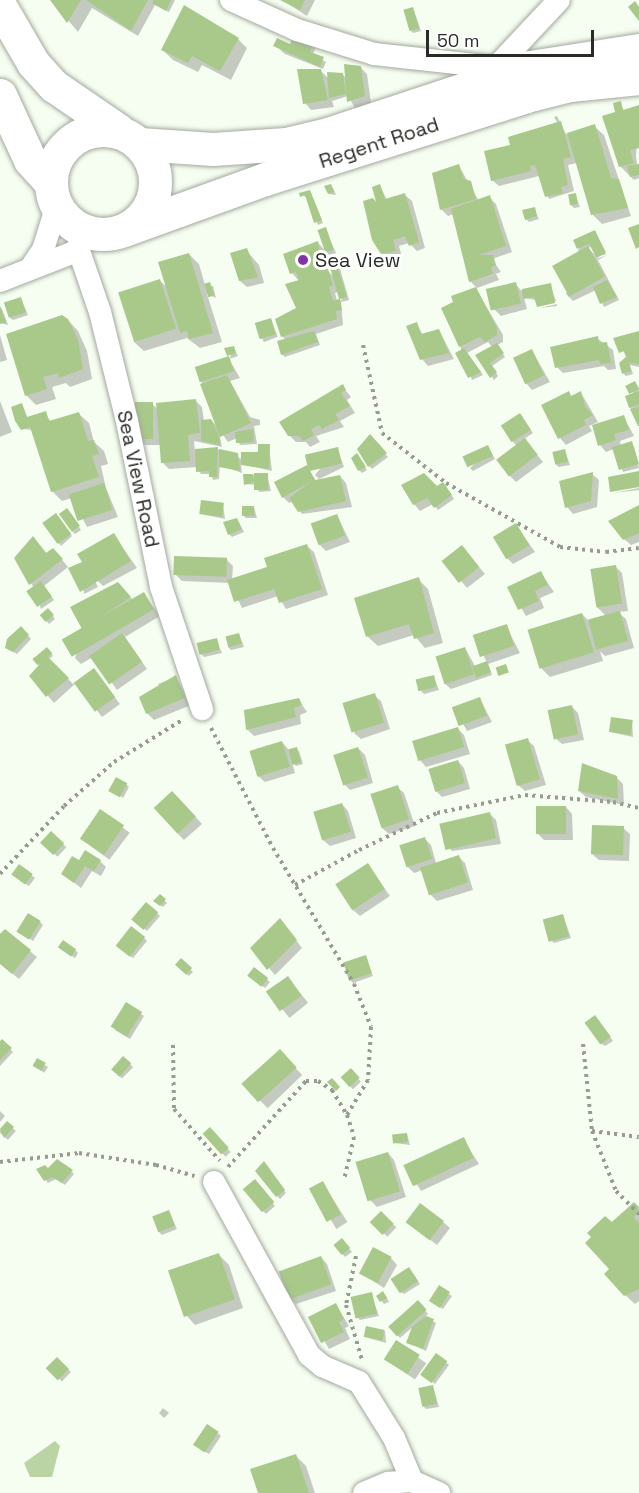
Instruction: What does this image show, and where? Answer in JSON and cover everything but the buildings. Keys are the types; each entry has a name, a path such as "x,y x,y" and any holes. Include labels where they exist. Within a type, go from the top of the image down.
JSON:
{"main road":[{"path":"0,6 33,63 54,86 129,137 154,172 154,188 150,204 98,236 74,225 30,160 0,95"},
{"name":"Regent Road","path":"129,137 236,149 286,144 328,134 489,73 571,58 639,50"},
{"name":"Regent Road","path":"98,236 265,179 570,85 639,78"},
{"path":"52,195 54,163 75,140 104,128 129,137"}],"street":[{"path":"231,0 297,30 353,48 489,73"},
{"path":"471,114 489,73 559,0"},
{"path":"30,269 43,250 52,195"},
{"path":"0,281 98,236"},
{"name":"Sea View Road","path":"98,236 99,312 124,410 161,587 202,710"},
{"path":"220,1175 309,1355 322,1366 359,1382 394,1438 412,1481"},
{"path":"364,1493 388,1483 412,1481 439,1493"}],"path":[{"path":"363,345 382,433 446,483 560,547 606,552 639,548"},
{"path":"0,874 64,806 114,762 151,736 202,710 295,885 354,984 371,1027 368,1080 347,1115"},
{"path":"295,885 358,849 437,813 525,795 613,802 639,808"},
{"path":"583,1044 592,1131 615,1191 639,1214"},
{"path":"173,1045 174,1109 220,1175"},
{"path":"220,1175 306,1081 318,1081 332,1090 347,1115 354,1137 344,1180"},
{"path":"592,1131 639,1137"},
{"path":"0,1162 79,1153 220,1175"},
{"path":"356,1256 346,1305 362,1359 359,1382"}],"green space":[{"path":"55,1441 60,1446 52,1477 30,1477 24,1463"}],"place":[{"name":"Sea View","path":"303,260"}]}
